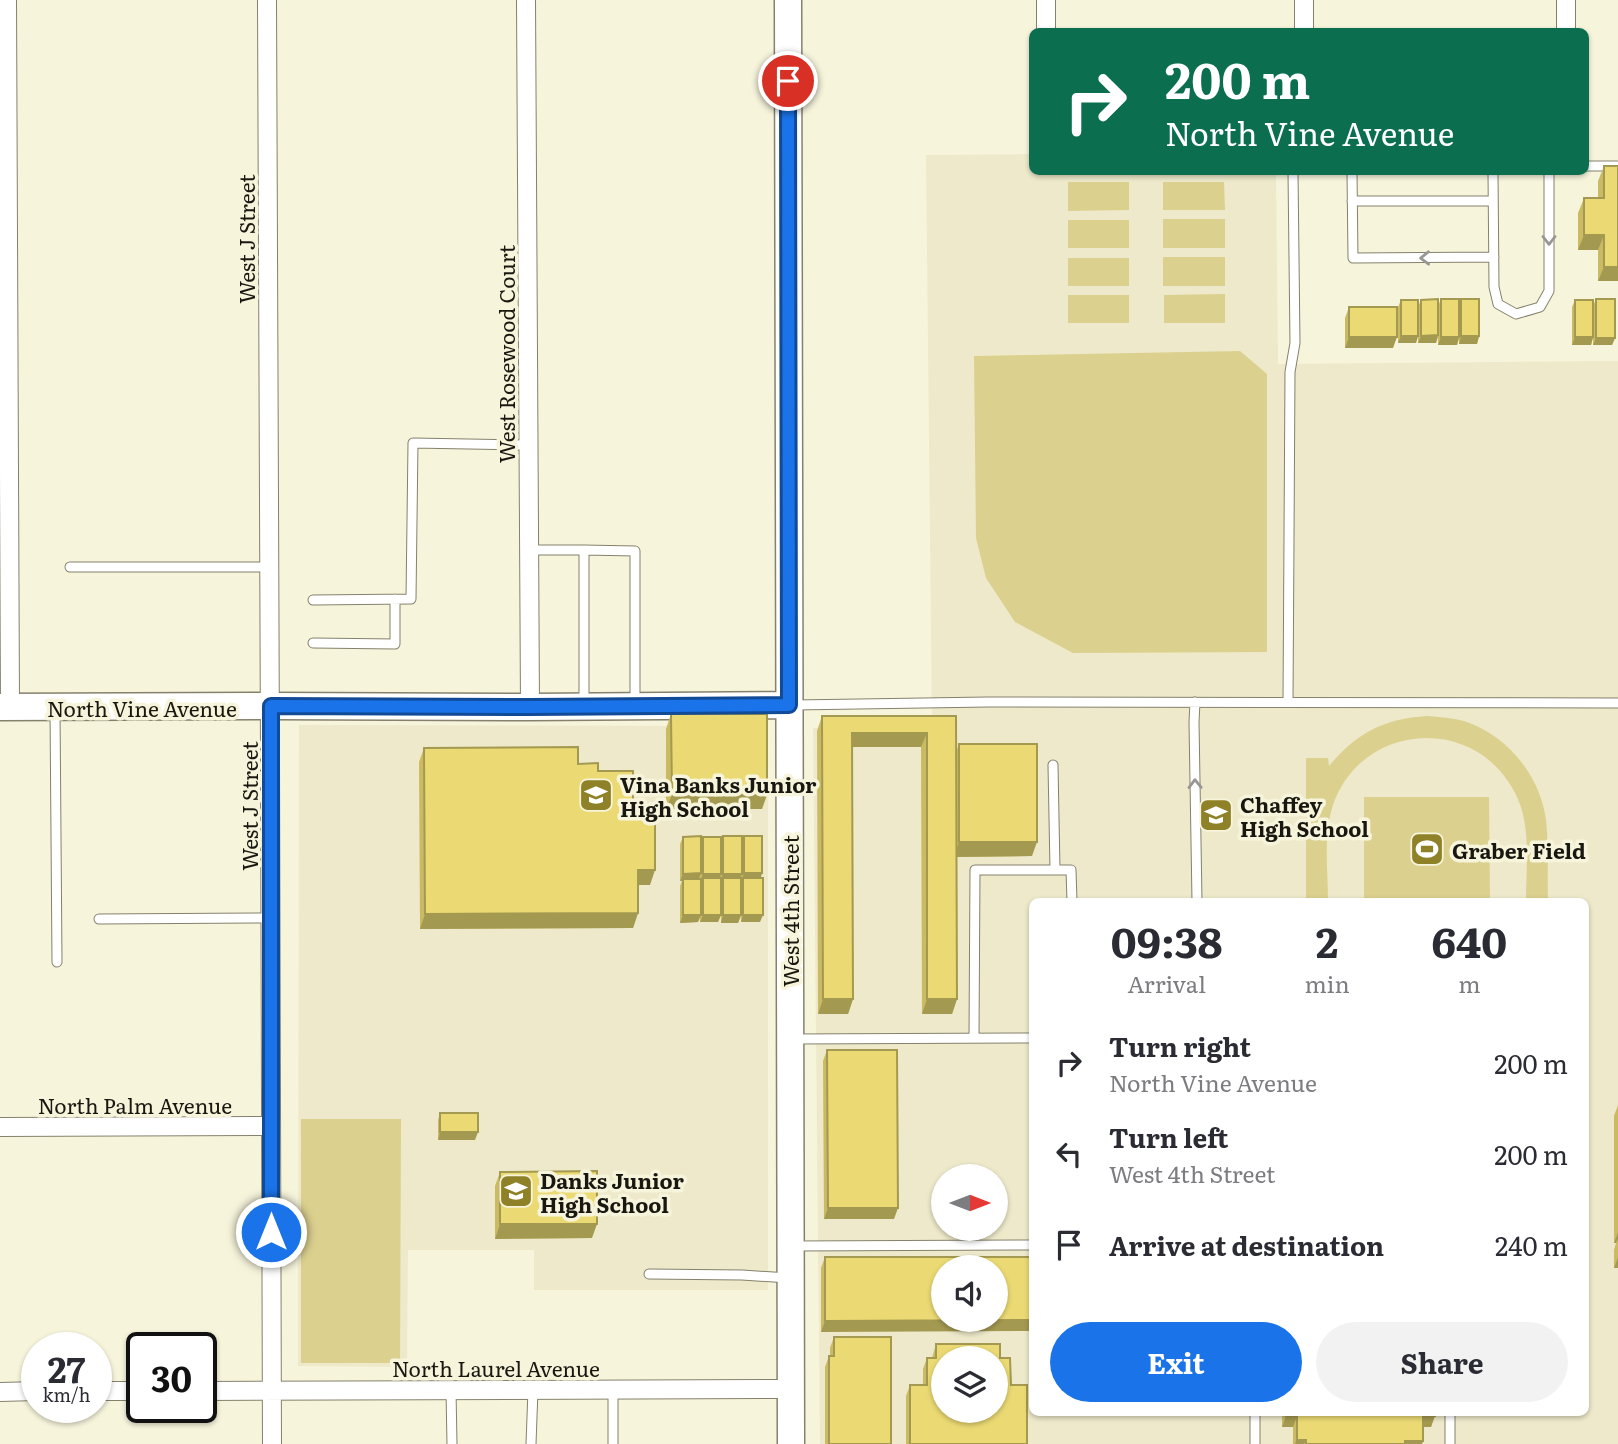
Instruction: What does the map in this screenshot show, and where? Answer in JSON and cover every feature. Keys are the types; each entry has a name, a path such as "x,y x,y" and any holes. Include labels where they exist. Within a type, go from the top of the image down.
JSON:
{"main road":[{"name":"West 4th Street","path":"788,0 791,1444"},
{"name":"North Vine Avenue","path":"5,708 789,705"}],"street":[{"path":"5,708 7,0"},
{"name":"West J Street","path":"267,0 272,1444"},
{"name":"West Rosewood Court","path":"526,0 530,707"},
{"path":"1046,0 1046,28"},
{"path":"1304,0 1304,28"},
{"path":"1566,0 1566,28"},
{"name":"North Palm Avenue","path":"0,1127 270,1126"},
{"name":"North Laurel Avenue","path":"217,1391 791,1389"},
{"path":"0,1392 21,1391"}],"lane":[{"path":"1589,166 1618,166"},
{"path":"1288,702 1290,372 1295,343 1293,175"},
{"path":"1352,175 1353,258 1494,257"},
{"path":"1493,175 1494,288 1498,304 1516,314 1540,307 1549,290 1549,175"},
{"path":"1352,201 1493,201"},
{"path":"313,600 411,599 413,443 529,444"},
{"path":"529,550 635,551 635,706"},
{"path":"584,550 584,707"},
{"path":"70,568 270,567"},
{"path":"313,643 395,644 395,599"},
{"path":"789,705 988,702 1618,703"},
{"path":"1195,702 1197,898"},
{"path":"55,707 57,962"},
{"path":"1053,765 1055,870"},
{"path":"974,1038 975,870 1071,870 1072,898"},
{"path":"99,919 270,918"},
{"path":"790,1039 1029,1038"},
{"path":"790,1246 1029,1245"},
{"path":"649,1274 790,1278"},
{"path":"451,1390 452,1444"},
{"path":"531,1444 533,1390"},
{"path":"612,1444 613,1390"},
{"path":"1255,1416 1255,1444"},
{"path":"1450,1416 1450,1444"}],"shaded area":[{"name":"Chaffey High School","path":"1029,154 1029,175 1276,175 1278,364 1618,361 1618,1444 820,1444 813,728 932,726 926,155"},
{"path":"1068,182 1129,182 1129,210 1068,211"},
{"path":"1163,182 1224,182 1225,210 1163,210"},
{"path":"1163,219 1225,219 1225,248 1163,248"},
{"path":"1068,220 1129,220 1129,248 1068,248"},
{"path":"1163,257 1225,257 1225,286 1163,286"},
{"path":"1068,258 1129,258 1129,286 1068,286"},
{"path":"1225,294 1225,323 1164,323 1164,295"},
{"path":"1068,295 1129,295 1129,323 1068,323"},
{"path":"1240,351 1267,374 1267,652 1073,653 1015,622 986,578 976,538 974,356"},
{"path":"1427,716 1459,720 1480,727 1519,759 1543,803 1548,850 1548,898 1526,898 1527,844 1520,803 1496,766 1472,749 1446,740 1419,738 1392,744 1367,757 1347,778 1333,805 1328,828 1328,898 1306,898 1306,758 1328,758 1329,766 1361,736 1384,724"},
{"path":"299,725 768,726 768,1290 534,1290 534,1250 408,1250 407,1367 298,1366"},
{"name":"Graber Field","path":"1364,797 1489,797 1490,898 1364,898"},
{"path":"301,1119 401,1119 400,1363 301,1363"}],"building":[{"path":"1604,166 1618,166 1618,267 1604,267 1604,235 1584,235 1584,198 1604,198"},
{"path":"1438,299 1438,335 1421,336 1421,300"},
{"path":"1441,299 1459,299 1459,337 1441,337"},
{"path":"1461,299 1479,299 1479,336 1461,336"},
{"path":"1596,299 1615,299 1615,338 1596,338"},
{"path":"1401,300 1418,300 1418,336 1401,336"},
{"path":"1575,300 1593,300 1593,337 1575,337"},
{"path":"1349,307 1397,307 1397,337 1349,337"},
{"path":"671,714 767,714 767,795 672,795"},
{"path":"822,716 956,716 957,999 927,999 927,733 852,733 853,999 823,999"},
{"path":"959,744 1037,744 1037,842 959,842"},
{"path":"578,747 578,764 598,763 598,771 633,771 633,813 655,813 655,870 638,870 638,913 425,914 424,748"},
{"path":"701,836 701,873 683,874 683,837"},
{"path":"723,836 742,836 742,874 723,874"},
{"path":"744,836 762,836 762,873 744,873"},
{"path":"703,837 721,837 721,874 703,874"},
{"path":"703,878 721,878 721,915 703,915"},
{"path":"723,878 741,878 741,915 723,915"},
{"path":"743,878 763,878 763,915 743,915"},
{"path":"683,879 701,879 701,915 683,915"},
{"path":"827,1050 897,1050 898,1208 828,1208"},
{"path":"440,1113 478,1113 478,1132 440,1132"},
{"path":"597,1171 597,1224 500,1224 500,1172"},
{"path":"825,1257 931,1257 931,1320 825,1321"},
{"path":"1008,1257 1029,1257 1029,1320 1008,1320"},
{"path":"834,1337 891,1337 891,1444 829,1444 829,1356 834,1356"},
{"path":"936,1344 1000,1346 936,1346"},
{"path":"927,1358 931,1358 931,1423 1008,1423 1010,1358 1011,1385 1027,1385 1027,1444 910,1444 910,1385 927,1385"},
{"path":"1297,1416 1423,1416 1423,1441 1405,1441 1405,1444 1306,1444 1306,1440 1297,1440"}],"place":[{"name":"Vina Banks Junior High School","path":"596,795"},
{"name":"Chaffey High School","path":"1216,815"},
{"name":"Graber Field","path":"1427,849"},
{"name":"Danks Junior High School","path":"516,1191"}],"route":[{"path":"271,1232 271,706 789,705 788,81"}]}
